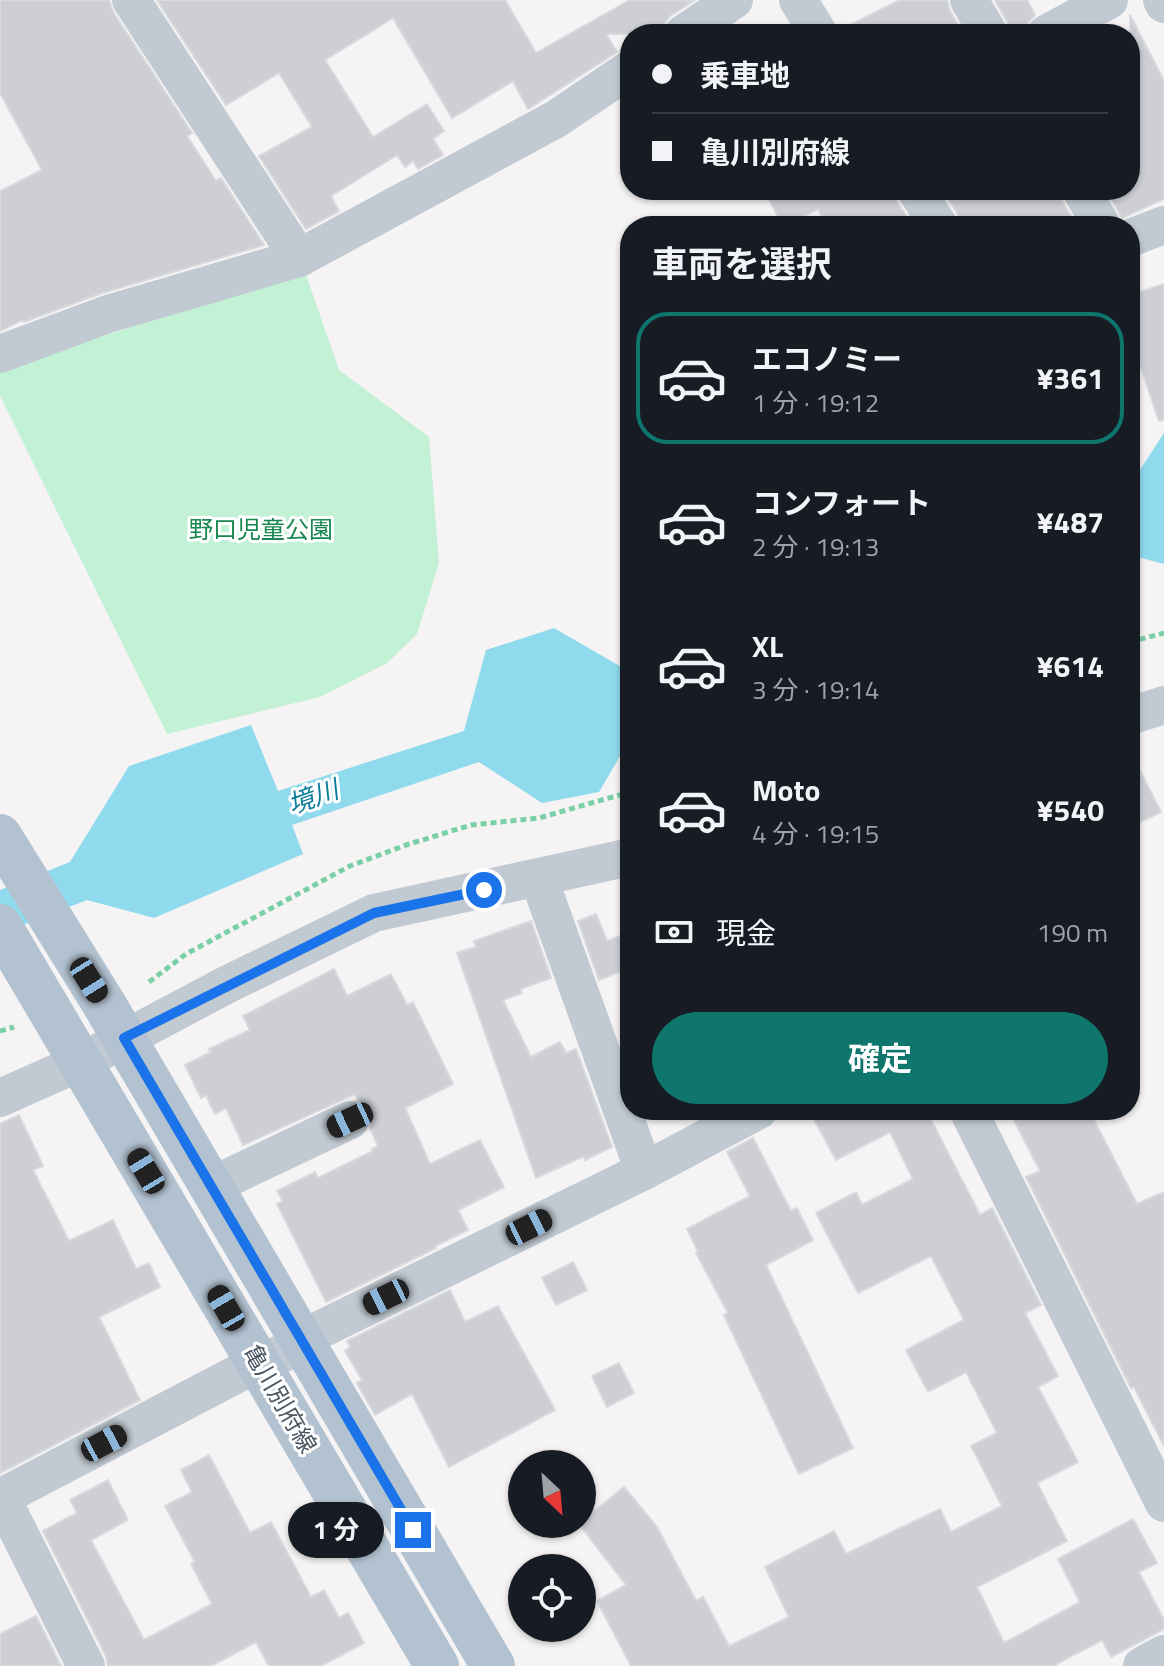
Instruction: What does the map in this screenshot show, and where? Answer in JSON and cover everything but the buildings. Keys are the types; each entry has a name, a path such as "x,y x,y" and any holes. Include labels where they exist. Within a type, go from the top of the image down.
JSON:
{"main road":[{"name":"亀川別府線","path":"0,836 114,1021 493,1666"},
{"name":"亀川別府線","path":"0,926 40,1024 81,1062 437,1666"}],"street":[{"path":"131,0 299,258"},
{"path":"698,24 734,0"},
{"path":"798,0 813,24"},
{"path":"969,0 983,24"},
{"path":"1065,24 1109,0"},
{"path":"0,354 108,314 299,258 556,119 620,76"},
{"path":"1140,234 1164,225"},
{"path":"1140,713 1164,705"},
{"path":"0,1098 81,1062 114,1021 374,913 620,859"},
{"path":"539,879 620,1104"},
{"path":"211,1186 350,1120"},
{"path":"626,1120 644,1171"},
{"path":"86,1666 0,1497 258,1363 291,1350 301,1339 644,1171 740,1120"},
{"path":"973,1120 1164,1503"}],"path":[{"path":"1140,639 1164,633"},
{"path":"0,1031 40,1024"}],"green space":[{"name":"野口児童公園","path":"305,272 339,370 429,437 439,563 417,634 387,663 320,697 167,734 0,396 0,369"}],"water":[{"path":"1164,433 1164,564 1140,558 1140,470"},
{"name":"境川","path":"554,628 620,666 620,756 599,792 542,803 479,762 292,825 303,854 154,918 87,900 0,934 0,890 70,862 129,766 251,725 278,791 464,731 486,650"}],"route":[{"path":"413,1530 124,1038 374,913 484,890"}]}
